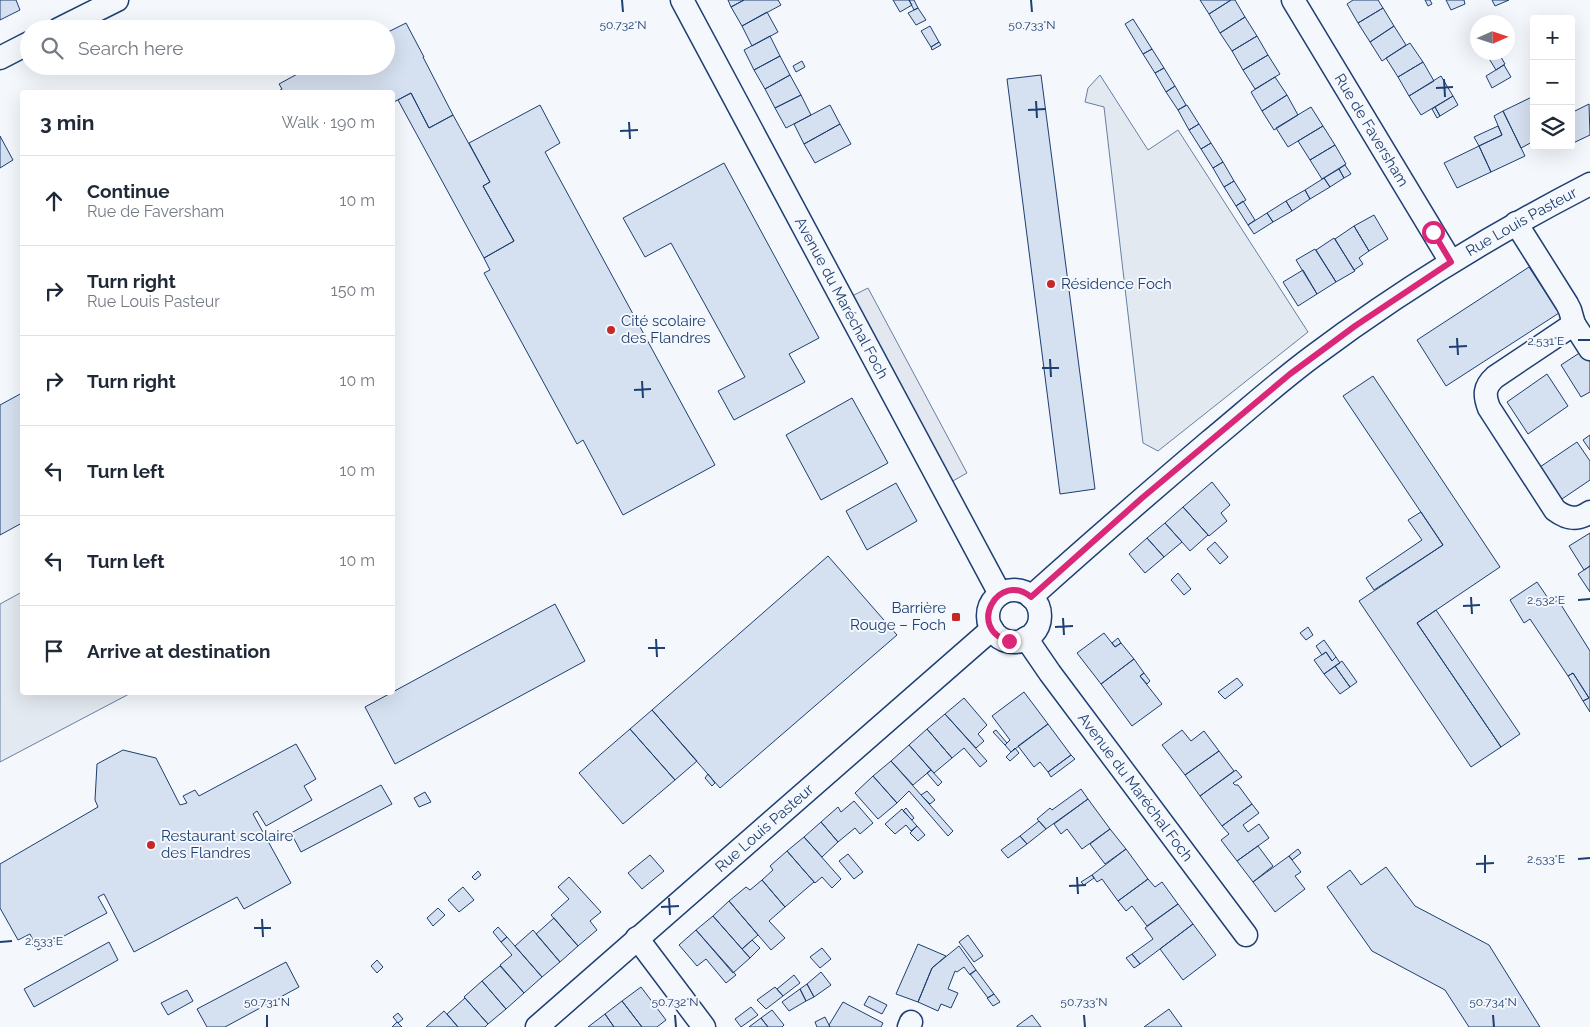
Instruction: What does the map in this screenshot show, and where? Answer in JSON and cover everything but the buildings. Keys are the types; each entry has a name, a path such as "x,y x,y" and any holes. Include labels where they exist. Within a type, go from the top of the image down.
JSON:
{"street":[{"path":"76,20 117,0"},
{"name":"Avenue du Maréchal Foch","path":"682,0 1000,594"},
{"name":"Rue de Faversham","path":"1292,0 1451,262"},
{"path":"0,58 20,48"},
{"name":"Rue Louis Pasteur","path":"1031,597 1142,498 1290,374 1355,326 1451,262 1516,223 1590,184"},
{"path":"1516,223 1567,304 1574,324 1590,349"},
{"path":"1574,324 1495,377 1488,384 1486,401 1555,510 1569,518 1577,518 1590,512"},
{"path":"1016,590 1024,592 1031,597 1038,608 1039,616 1036,629 1026,638 1018,641 1009,641 998,636 988,621 988,612 991,604 1000,594 1007,591 1016,590"},
{"name":"Rue Louis Pasteur","path":"537,1027 992,629"},
{"name":"Avenue du Maréchal Foch","path":"1026,638 1050,673 1246,934"},
{"path":"637,938 704,1027"}],"shaded area":[{"path":"1100,75 1148,150 1178,130 1308,332 1158,451 1143,443 1104,107 1085,102 1088,88"},
{"path":"868,288 967,473 951,482 852,296"},
{"path":"20,593 20,695 127,695 0,762 0,604"}],"place":[{"name":"Résidence Foch","path":"1051,284"},
{"name":"Cité scolaire des Flandres","path":"611,330"},
{"name":"Barrière Rouge – Foch","path":"956,617"},
{"name":"Restaurant scolaire des Flandres","path":"151,845"}],"route":[{"path":"1009,641 998,636 988,621 989,608 996,597 1003,592 1020,590 1031,597 1142,498 1290,374 1355,326 1451,262 1433,232"}]}
